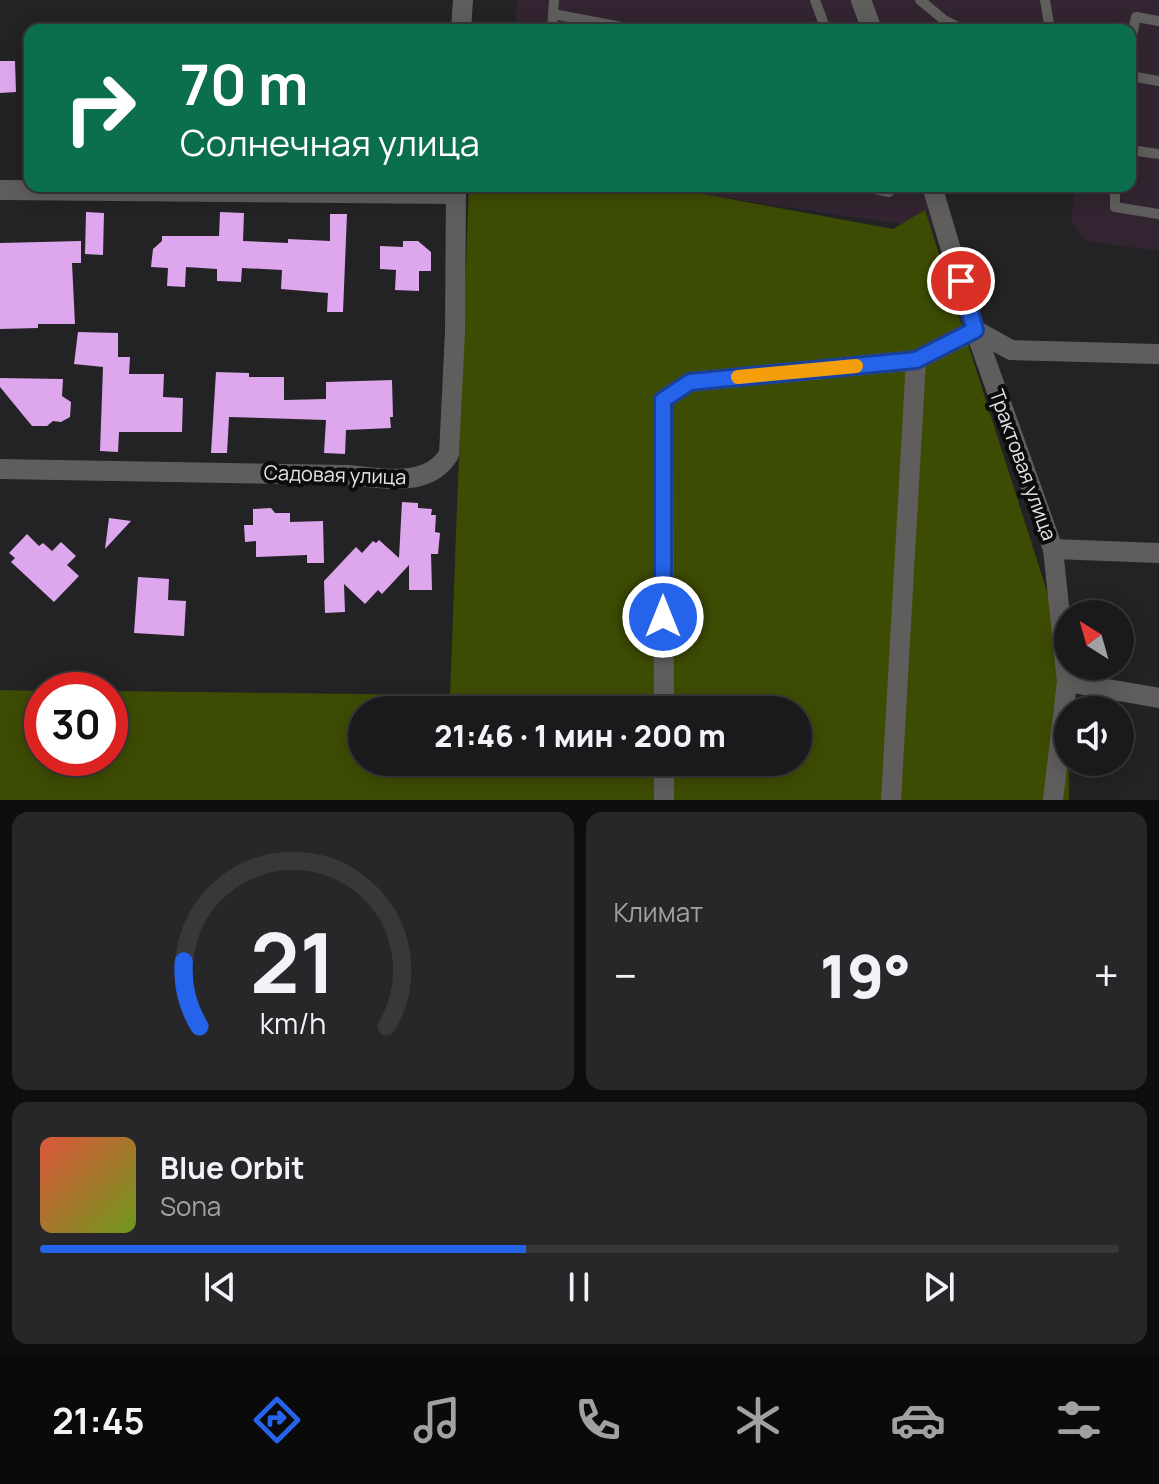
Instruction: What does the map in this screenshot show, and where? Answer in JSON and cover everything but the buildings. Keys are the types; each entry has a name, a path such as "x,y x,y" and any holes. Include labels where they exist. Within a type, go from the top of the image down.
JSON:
{"street":[{"path":"461,24 463,0"},
{"path":"861,0 870,24"},
{"path":"0,190 24,190"},
{"name":"Садовая улица","path":"0,469 334,475 393,479 426,475 449,454 455,332 456,192"},
{"name":"Трактовая улица","path":"934,192 975,330 1053,549 1067,682 1053,800"},
{"path":"664,696 663,400 690,382 916,360 975,330 1011,350 1159,354"},
{"path":"891,800 916,360"},
{"path":"1053,549 1159,553"},
{"path":"1067,682 1159,698"},
{"path":"664,776 664,800"}],"lane":[{"path":"552,24 554,0"},
{"path":"801,0 815,1 824,24"},
{"path":"920,0 943,24"},
{"path":"1045,0 1049,24"},
{"path":"553,14 606,24"},
{"path":"1134,24 1136,17 1159,21"},
{"path":"1136,77 1159,81"},
{"path":"1136,151 1159,154"},
{"path":"1115,192 1115,207 1159,214"}],"shaded area":[{"path":"517,0 1159,0 1159,251 1085,241 1071,223 1074,192 1136,192 1136,24 515,24"},
{"path":"686,192 934,192 946,231"}],"green space":[{"path":"469,192 693,192 893,229 925,210 1054,613 1054,680 1068,680 1068,696 1054,696 1054,776 1069,776 1069,800 0,800 0,690 24,691 24,776 128,776 128,691 450,695"}],"slow traffic":[{"path":"738,377 856,366"}],"route":[{"path":"663,617 663,400 690,382 916,360 975,330 961,281"}]}
